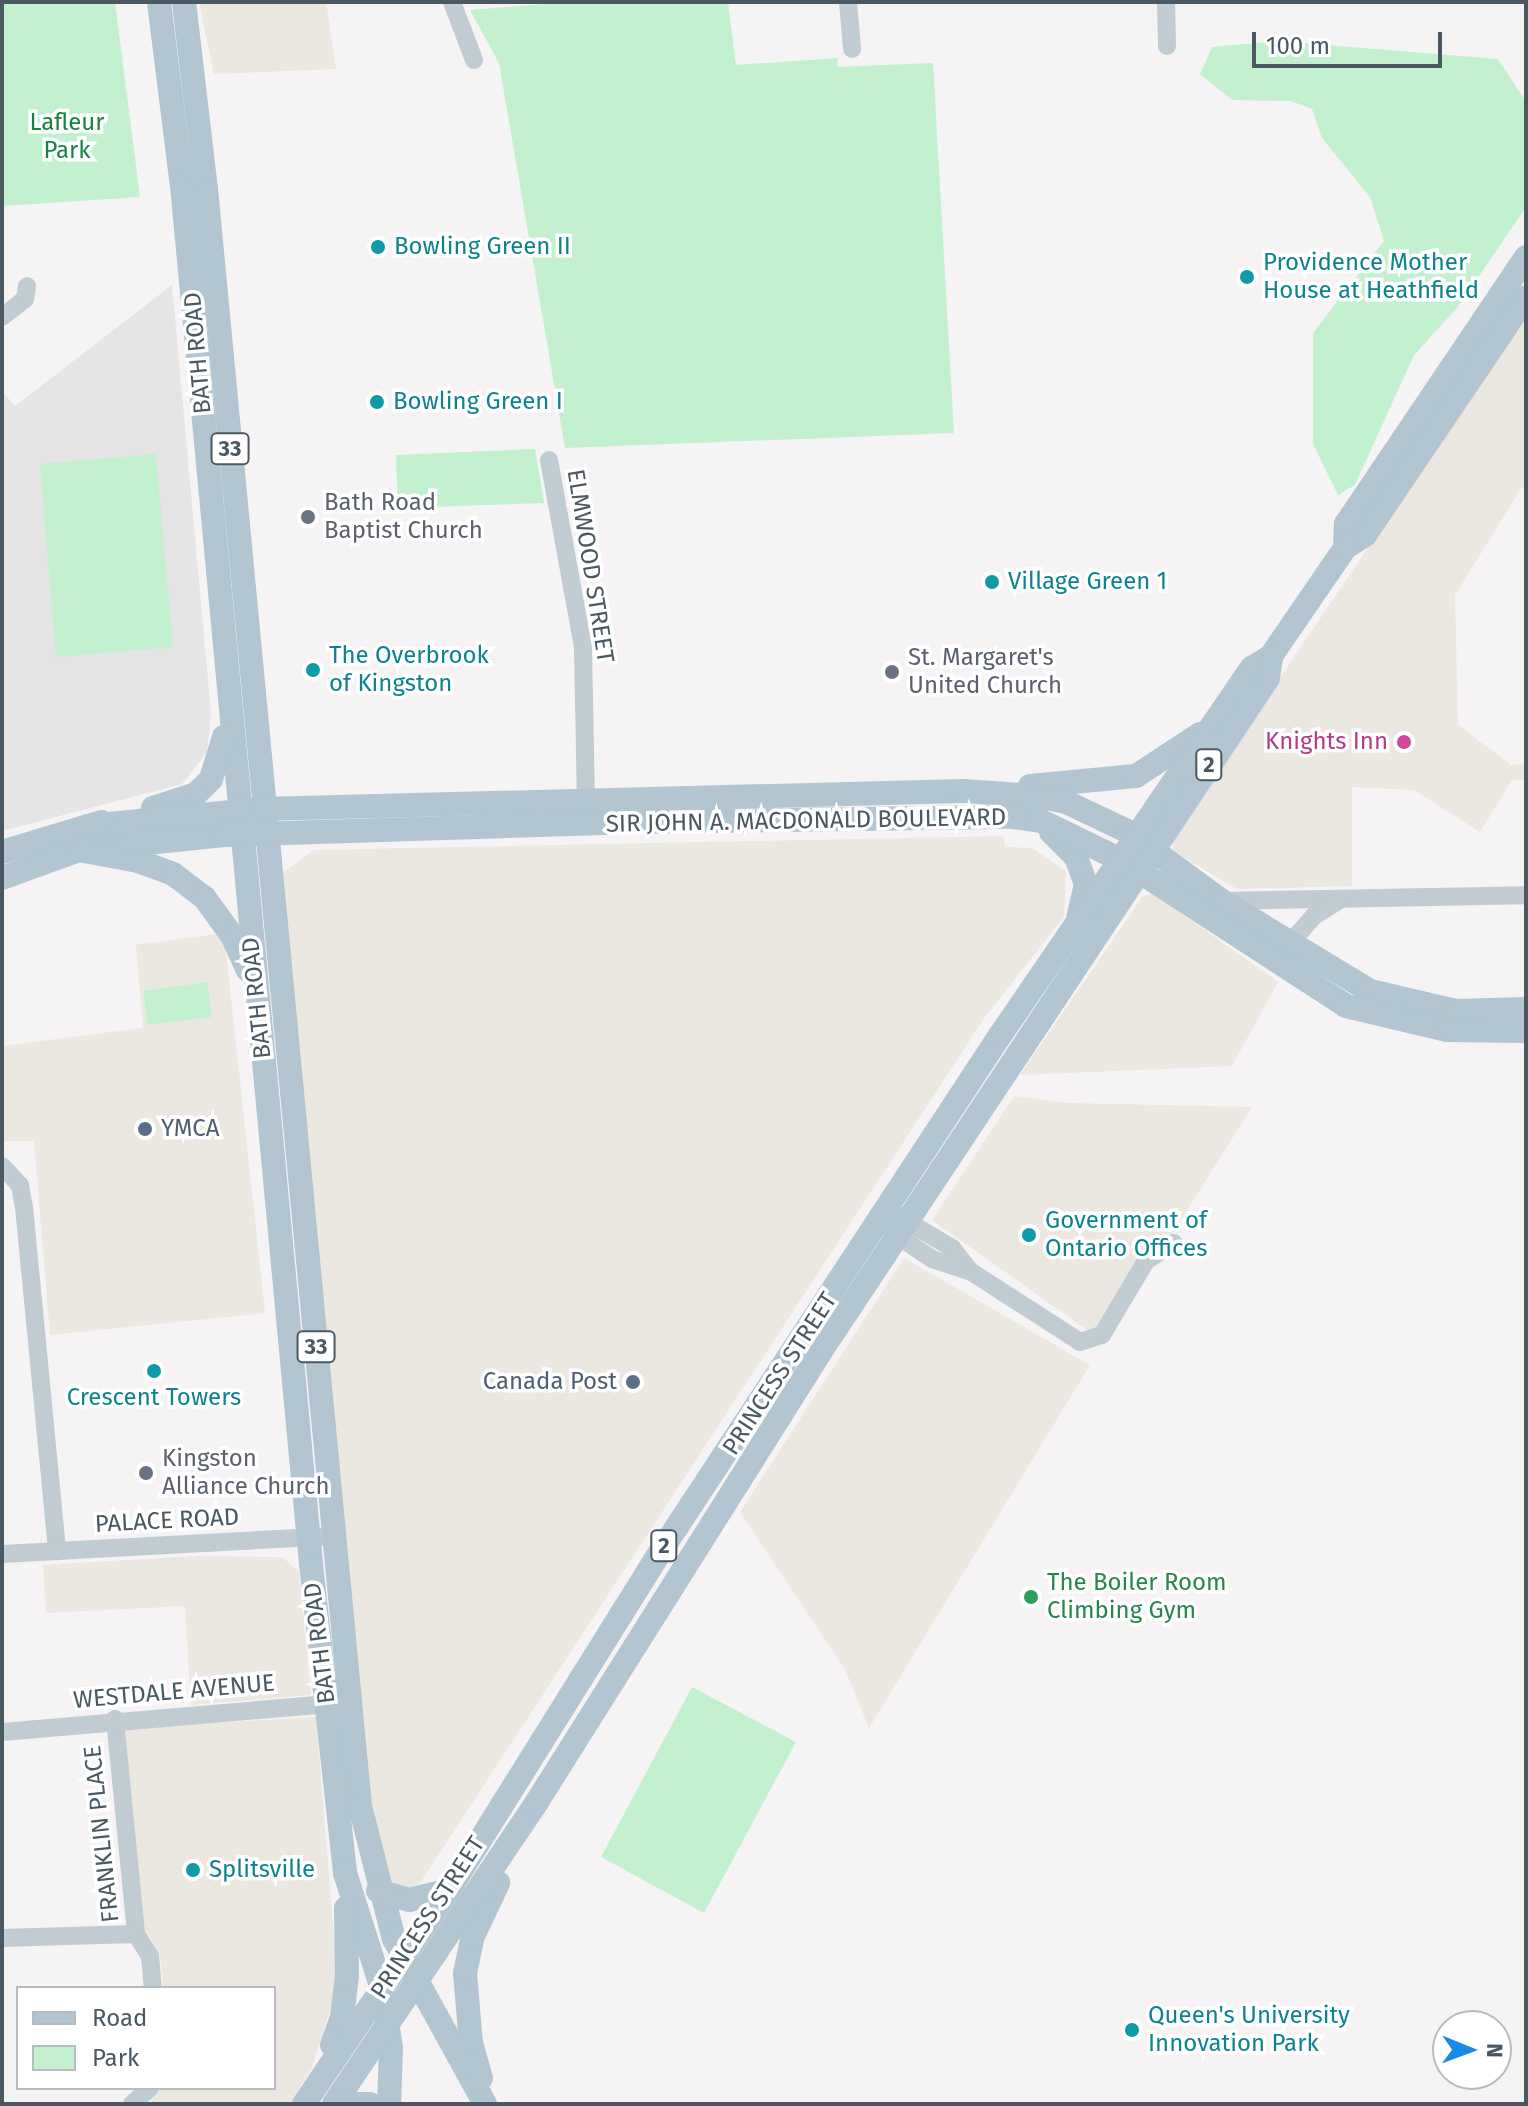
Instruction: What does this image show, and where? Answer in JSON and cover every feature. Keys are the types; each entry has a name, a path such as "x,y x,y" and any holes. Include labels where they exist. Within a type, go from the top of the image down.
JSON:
{"main road":[{"name":"BATH ROAD","path":"159,2 182,186 228,675 250,809"},
{"name":"BATH ROAD","path":"184,2 207,204 252,835 334,1536 345,1873 382,1989"},
{"name":"PRINCESS STREET","path":"1422,428 1526,257"},
{"name":"PRINCESS STREET","path":"308,2097 449,1890 657,1557 892,1222 1132,866 1252,668 1271,656 1345,548 1346,524 1526,297"},
{"name":"PRINCESS STREET","path":"1145,844 1268,678 1271,656"},
{"path":"2,852 196,794 211,779 223,751 228,675"},
{"path":"963,791 1136,776 1218,721"},
{"name":"SIR JOHN A. MACDONALD BOULEVARD","path":"2,878 79,850 252,835 963,791 1066,802 1145,844 1222,901 1346,1006 1400,1023 1447,1030 1526,1031"},
{"name":"SIR JOHN A. MACDONALD BOULEVARD","path":"88,826 250,809 968,815 1041,821 1132,866 1282,952 1370,991 1407,1003 1456,1011 1526,1009"},
{"path":"1041,821 1076,857 1086,884 1075,931"},
{"name":"BATH ROAD","path":"252,835 256,987 308,1538 338,1703 378,1891 417,1985 487,2104"},
{"path":"79,850 138,861 173,874 204,897 233,937 256,987"},
{"name":"PRINCESS STREET","path":"334,2104 417,1985 535,1805 892,1222 1075,931 1132,866"},
{"path":"487,2104 471,2044 467,1956 535,1805"},
{"path":"308,2097 342,2017 348,1951 345,1873"},
{"path":"378,1891 409,1900 449,1890"},
{"name":"33","path":"382,1989 388,2026"},
{"path":"388,2026 389,2104"},
{"path":"348,2104 370,2104"}],"street":[{"path":"452,2 474,60"},
{"path":"848,2 852,49"},
{"path":"1166,2 1167,46"},
{"path":"2,317 25,299 27,286"},
{"name":"ELMWOOD STREET","path":"549,460 583,648 586,813"},
{"path":"1222,901 1526,895"},
{"path":"1282,952 1314,916 1341,899"},
{"path":"2,1166 20,1185 24,1207 57,1551"},
{"path":"892,1222 932,1259 970,1271 1080,1342 1092,1342 1102,1335 1146,1261 1174,1243"},
{"name":"PALACE ROAD","path":"2,1554 334,1536"},
{"name":"WESTDALE AVENUE","path":"2,1732 115,1719 338,1703"},
{"name":"FRANKLIN PLACE","path":"115,1719 136,1934 150,1956 153,1986"},
{"path":"2,1938 136,1934"}],"shaded area":[{"path":"199,2 326,2 336,69 214,74"},
{"path":"172,285 211,713 207,752 182,784 2,831 2,391 15,406"},
{"path":"1526,313 1526,489 1522,487 1455,595 1458,725 1511,765 1526,764 1526,780 1512,780 1480,832 1414,790 1352,787 1352,886 1237,889 1173,851 1173,837"},
{"path":"1003,836 1005,847 1032,848 1066,871 1064,917 985,1017 420,1883 404,1891 389,1889 366,1813 277,877 314,850"},
{"path":"1153,893 1278,982 1232,1066 1020,1075 1143,896"},
{"path":"224,933 265,1313 50,1335 34,1141 2,1141 2,1046 143,1028 136,945"},
{"path":"1014,1096 1068,1103 1252,1107 1104,1342 932,1220"},
{"path":"904,1258 1090,1365 869,1728 845,1669 740,1512"},
{"path":"197,1556 282,1557 299,1572 311,1695 191,1705 185,1606 46,1613 43,1565"},
{"path":"316,1717 338,1986 312,2067 290,2104 150,2104 159,2090 276,2090 276,1986 163,1986 160,1955 144,1927 125,1728"}],"green space":[{"name":"Lafleur Park","path":"2,2 115,2 140,197 2,206"},
{"path":"569,2 728,2 736,65 838,58 837,67 933,63 954,433 565,448 499,63 470,10"},
{"path":"1276,41 1498,59 1526,102 1526,207 1458,307 1414,355 1355,485 1338,495 1313,444 1313,333 1384,241 1370,197 1322,138 1312,109 1291,101 1232,100 1200,74 1212,47"},
{"path":"535,449 544,503 398,508 396,455"},
{"path":"156,454 173,647 56,657 40,464"},
{"path":"207,982 212,1017 148,1025 143,991"},
{"path":"692,1687 796,1742 704,1913 601,1857"}],"place":[{"name":"Bowling Green II","path":"378,247"},
{"name":"Providence Mother House at Heathfield","path":"1247,277"},
{"name":"Bowling Green I","path":"377,402"},
{"name":"Bath Road Baptist Church","path":"308,517"},
{"name":"Village Green 1","path":"992,582"},
{"name":"The Overbrook of Kingston","path":"313,670"},
{"name":"St. Margaret's United Church","path":"892,672"},
{"name":"Knights Inn","path":"1404,742"},
{"name":"YMCA","path":"145,1129"},
{"name":"Government of Ontario Offices","path":"1029,1235"},
{"name":"Crescent Towers","path":"154,1371"},
{"name":"Canada Post","path":"633,1382"},
{"name":"Kingston Alliance Church","path":"146,1473"},
{"name":"The Boiler Room Climbing Gym","path":"1031,1597"},
{"name":"Splitsville","path":"193,1870"},
{"name":"Queen's University Innovation Park","path":"1132,2030"}]}
